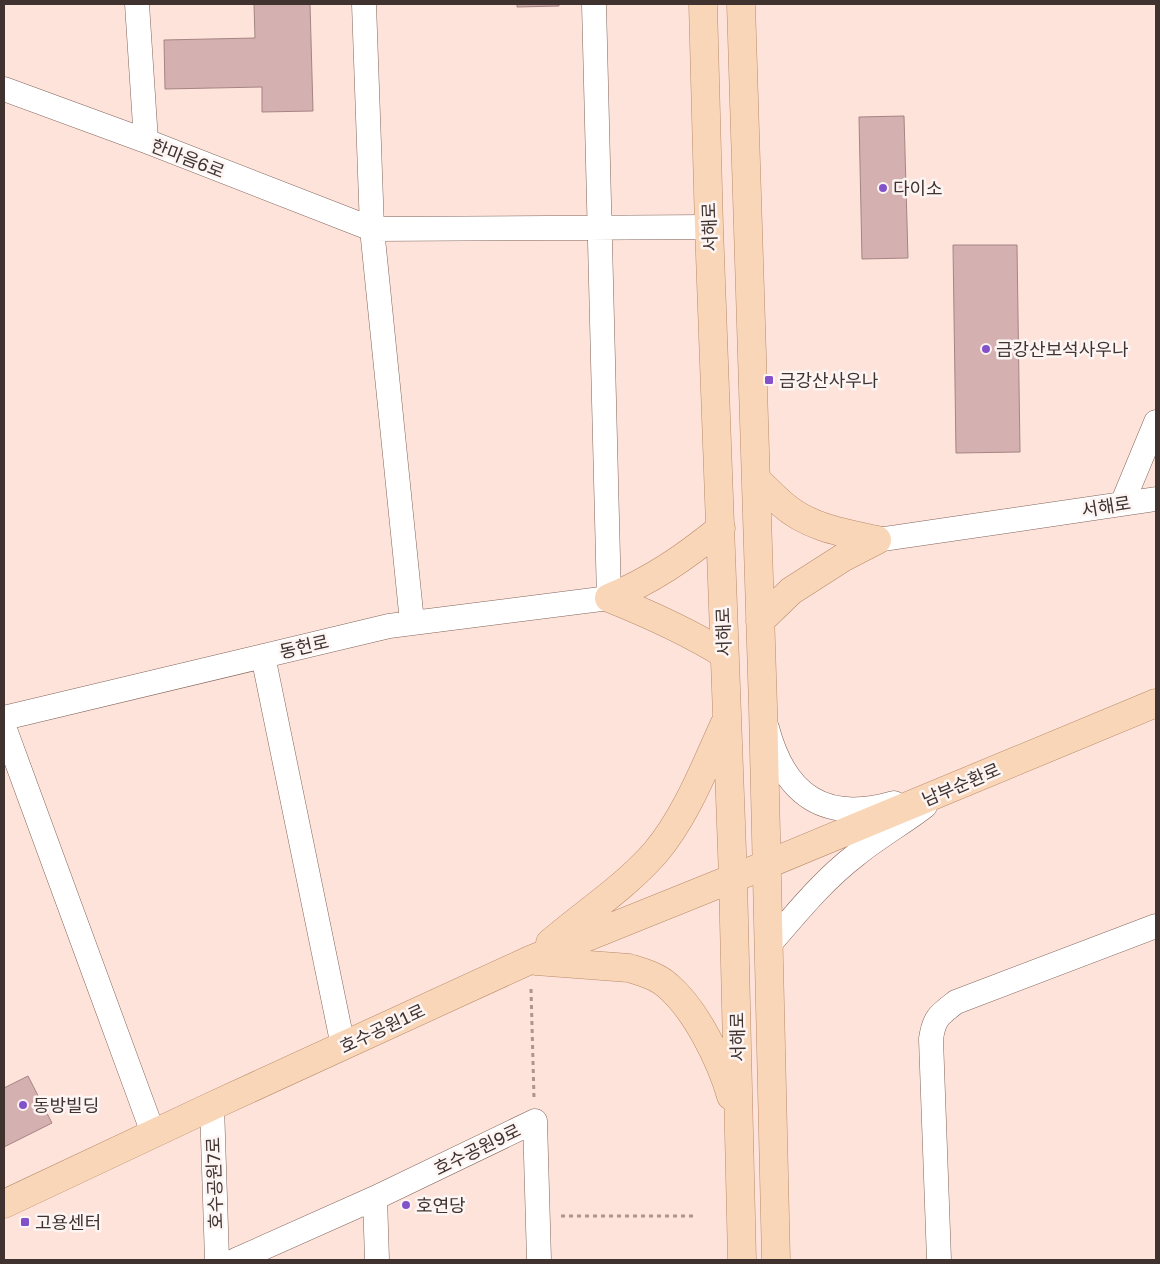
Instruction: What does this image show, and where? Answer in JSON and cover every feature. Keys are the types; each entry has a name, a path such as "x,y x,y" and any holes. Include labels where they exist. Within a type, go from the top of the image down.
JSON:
{"main road":[{"name":"서해로","path":"703,4 709,227 733,878 742,1260"},
{"name":"서해로","path":"741,4 763,711 776,1260"},
{"path":"756,478 782,504 800,517 816,525 844,534 877,540"},
{"path":"609,598 656,576 720,528"},
{"path":"760,621 791,592 844,557 877,540"},
{"path":"609,598 677,627 724,654"},
{"name":"남부순환로","path":"766,865 1156,703"},
{"path":"530,960 603,901 655,853 682,811 727,719"},
{"name":"호수공원1로","path":"4,1204 153,1133 530,960 766,865"},
{"path":"530,960 629,968 643,972 667,985 690,1012 712,1048 727,1082 739,1124"}],"street":[{"path":"137,4 146,141"},
{"path":"364,4 372,229 412,622"},
{"path":"594,4 609,598"},
{"name":"한마음6로","path":"4,90 146,141 372,229"},
{"path":"372,229 709,227"},
{"path":"1122,504 1156,422"},
{"name":"서해로","path":"877,540 1156,499"},
{"name":"동헌로","path":"4,718 389,626 609,598"},
{"path":"263,656 343,1046"},
{"path":"763,711 770,738 784,771 802,792 824,805 853,810 870,809 924,794 944,791"},
{"path":"4,727 153,1133"},
{"path":"768,946 835,872 944,791"},
{"path":"939,1260 931,1039 933,1024 942,1013 956,1002 1156,926"},
{"name":"호수공원7로","path":"212,1106 217,1260"},
{"name":"호수공원9로","path":"236,1260 374,1198 535,1121 539,1260"},
{"path":"374,1198 377,1260"}],"path":[{"path":"530,960 535,1121"},
{"path":"538,1216 694,1216"}],"building":[{"path":"254,4 310,4 313,111 262,112 262,87 165,89 164,40 255,38"},
{"path":"517,4 559,4 559,6 517,7"},
{"name":"다이소","path":"904,116 908,258 862,259 859,117"},
{"name":"금강산보석사우나","path":"953,245 1017,245 1020,452 956,453"},
{"name":"동방빌딩","path":"28,1076 52,1123 4,1147 4,1088"}],"place":[{"name":"다이소","path":"883,188"},
{"name":"금강산보석사우나","path":"986,349"},
{"name":"금강산사우나","path":"769,380"},
{"name":"동방빌딩","path":"23,1105"},
{"name":"호연당","path":"406,1205"},
{"name":"고용센터","path":"25,1222"}]}
